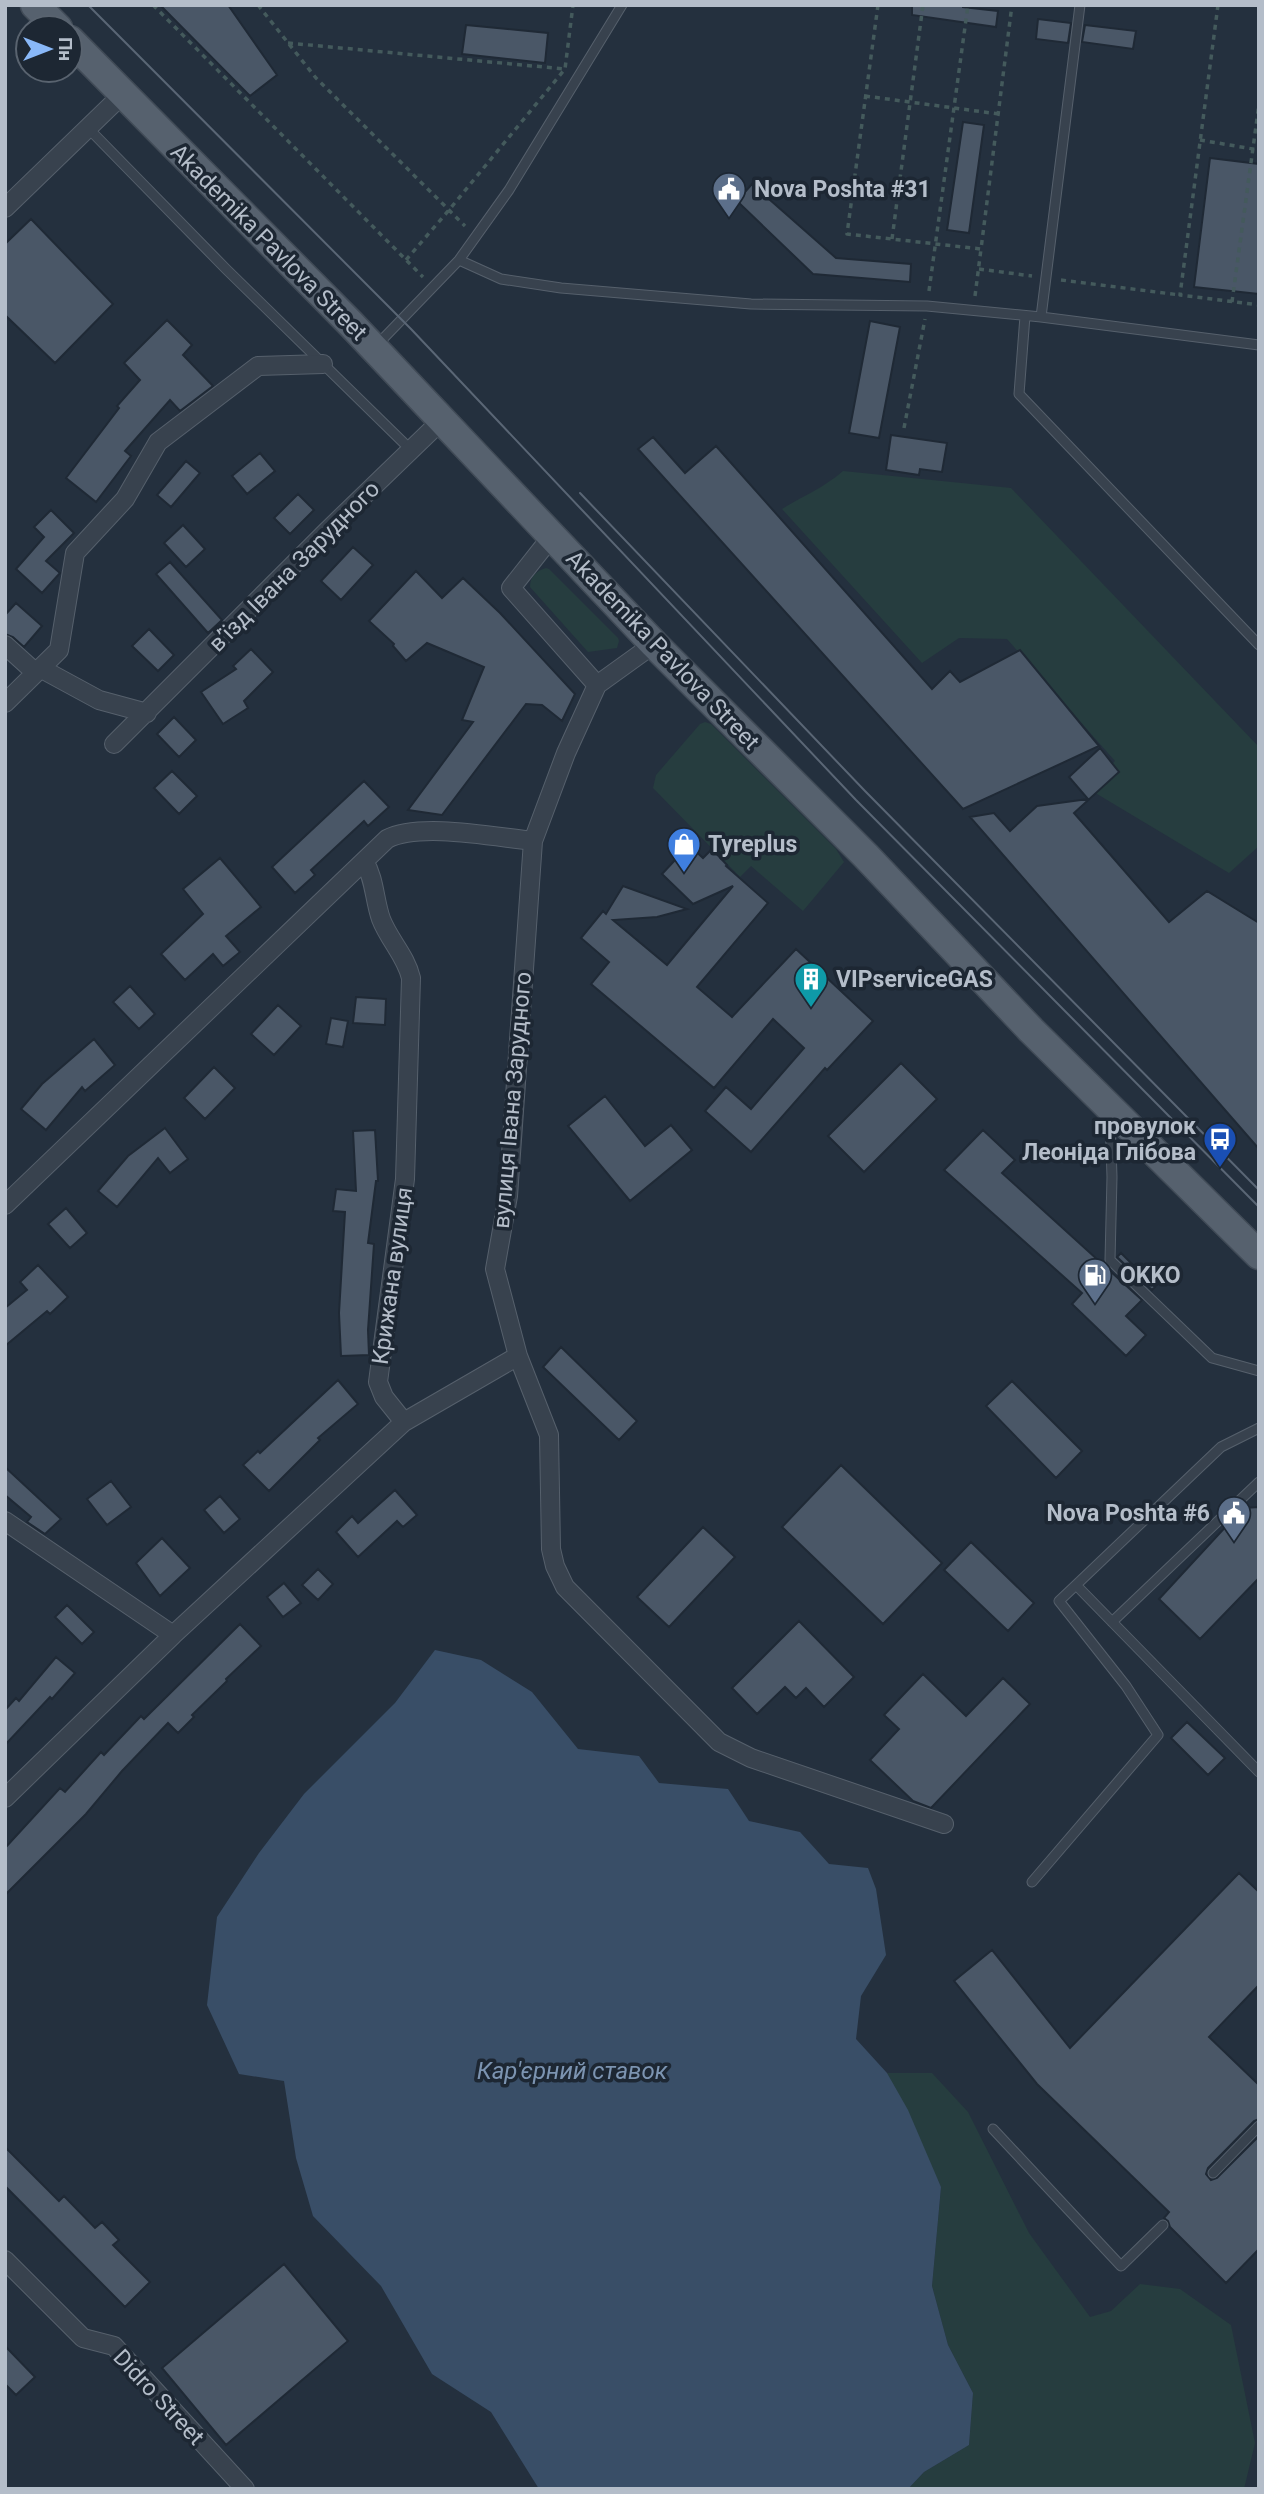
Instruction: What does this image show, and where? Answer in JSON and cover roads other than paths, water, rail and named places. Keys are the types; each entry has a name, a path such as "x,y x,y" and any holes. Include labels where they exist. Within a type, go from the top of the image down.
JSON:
{"main road":[{"name":"Akademika Pavlova Street","path":"84,54 373,348 654,644 866,856 1031,1030 1259,1255"}],"street":[{"path":"5,208 123,94"},
{"path":"5,703 59,650 75,553 125,499 158,442 258,366 323,364"},
{"name":"в’їзд Івана Зарудного","path":"114,744 442,420"},
{"path":"552,536 511,588 597,685 654,644"},
{"path":"5,645 38,671 99,700 147,713"},
{"name":"вулиця Івана Зарудного","path":"597,685 566,753 533,841 508,1196 495,1269 518,1356 549,1435 551,1549 555,1566 565,1587 719,1742 751,1758 944,1824"},
{"path":"5,1205 387,839 409,831 440,831 533,841"},
{"name":"Крижана вулиця","path":"364,860 372,874 380,915 388,934 408,965 411,978 405,1179 378,1382 384,1396 404,1422"},
{"path":"5,1798 173,1635 404,1422 518,1356"},
{"path":"5,1521 173,1635"},
{"name":"Didro Street","path":"5,2260 82,2338 114,2346 245,2489"}],"lane":[{"path":"373,348 459,260 509,190 622,5"},
{"path":"1041,317 1080,5"},
{"path":"88,128 226,270 411,450"},
{"path":"459,260 501,279 561,289 751,304 927,306 1041,317 1259,345"},
{"path":"1025,316 1018,394 1259,645"},
{"path":"1110,1108 1110,1260 1212,1359 1259,1371"},
{"path":"1032,1882 1158,1735 1126,1686 1059,1601 1222,1447 1259,1429"},
{"path":"1112,1622 1259,1482"},
{"path":"1076,1584 1259,1772"},
{"path":"1213,2173 1259,2126"},
{"path":"993,2130 1121,2266 1163,2225"}],"water":[{"name":"Кар'єрний ставок","path":"435,1650 481,1660 532,1692 578,1749 639,1756 659,1783 728,1789 749,1821 800,1832 829,1864 868,1868 876,1889 886,1955 861,1996 856,2039 887,2073 908,2110 941,2187 932,2286 948,2345 973,2393 969,2445 924,2472 908,2489 539,2489 491,2412 432,2374 381,2286 313,2216 296,2158 284,2081 239,2074 207,2005 217,1917 259,1853 304,1794 395,1703"}],"tram line":[{"path":"88,5 411,329 856,800 1259,1207"},
{"path":"580,493 865,791 1259,1190"}],"place":[{"name":"Nova Poshta #31","path":"729,219"},
{"name":"Tyreplus","path":"684,874"},
{"name":"VIPserviceGAS","path":"811,1009"},
{"name":"провулок Леоніда Глібова","path":"1220,1169"},
{"name":"OKKO","path":"1095,1305"},
{"name":"Nova Poshta #6","path":"1234,1543"}]}
